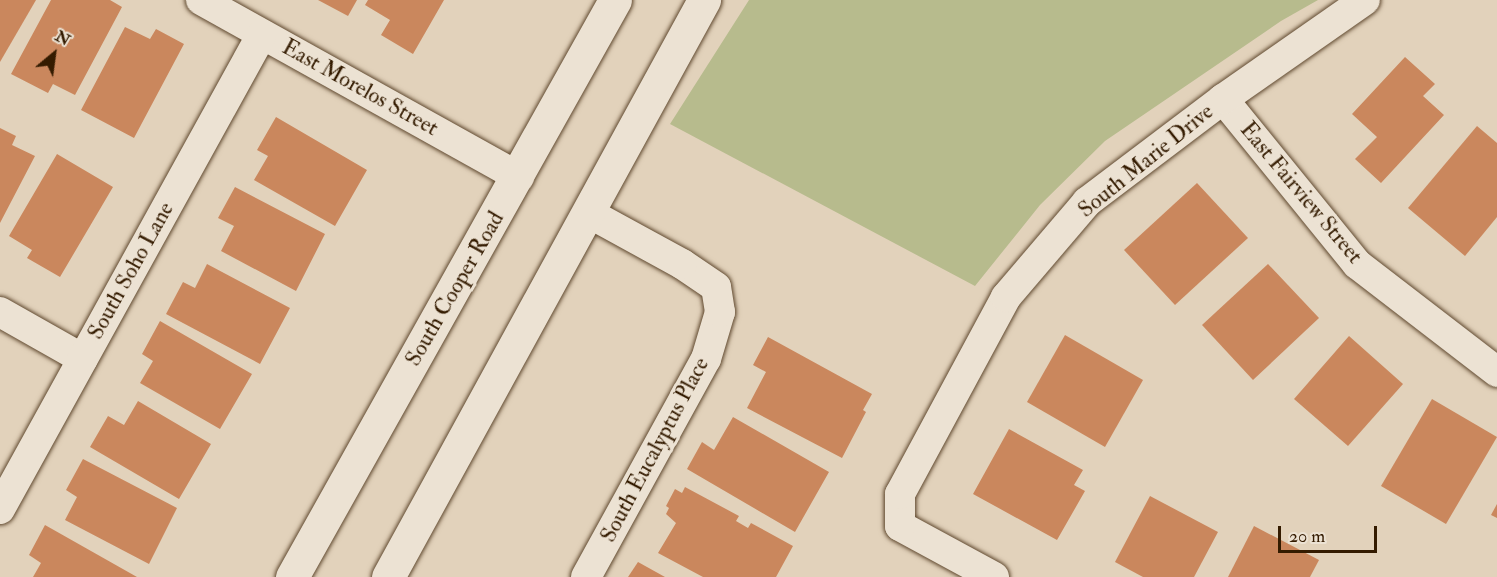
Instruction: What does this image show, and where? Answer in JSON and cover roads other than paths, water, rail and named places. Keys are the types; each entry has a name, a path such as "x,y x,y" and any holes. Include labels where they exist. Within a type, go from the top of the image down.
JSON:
{"main road":[{"name":"South Cooper Road","path":"292,577 519,177 615,0"},
{"path":"388,577 590,213 704,0"}],"street":[{"name":"East Morelos Street","path":"201,0 519,177"},
{"name":"South Marie Drive","path":"994,577 900,526 900,494 1006,297 1087,202 1223,99 1365,0"},
{"name":"South Soho Lane","path":"0,509 262,34"},
{"name":"East Fairview Street","path":"1223,99 1357,264 1497,372"},
{"name":"South Eucalyptus Place","path":"586,577 708,350 720,312 716,287 682,264 590,213"},
{"path":"0,312 83,359"}]}
